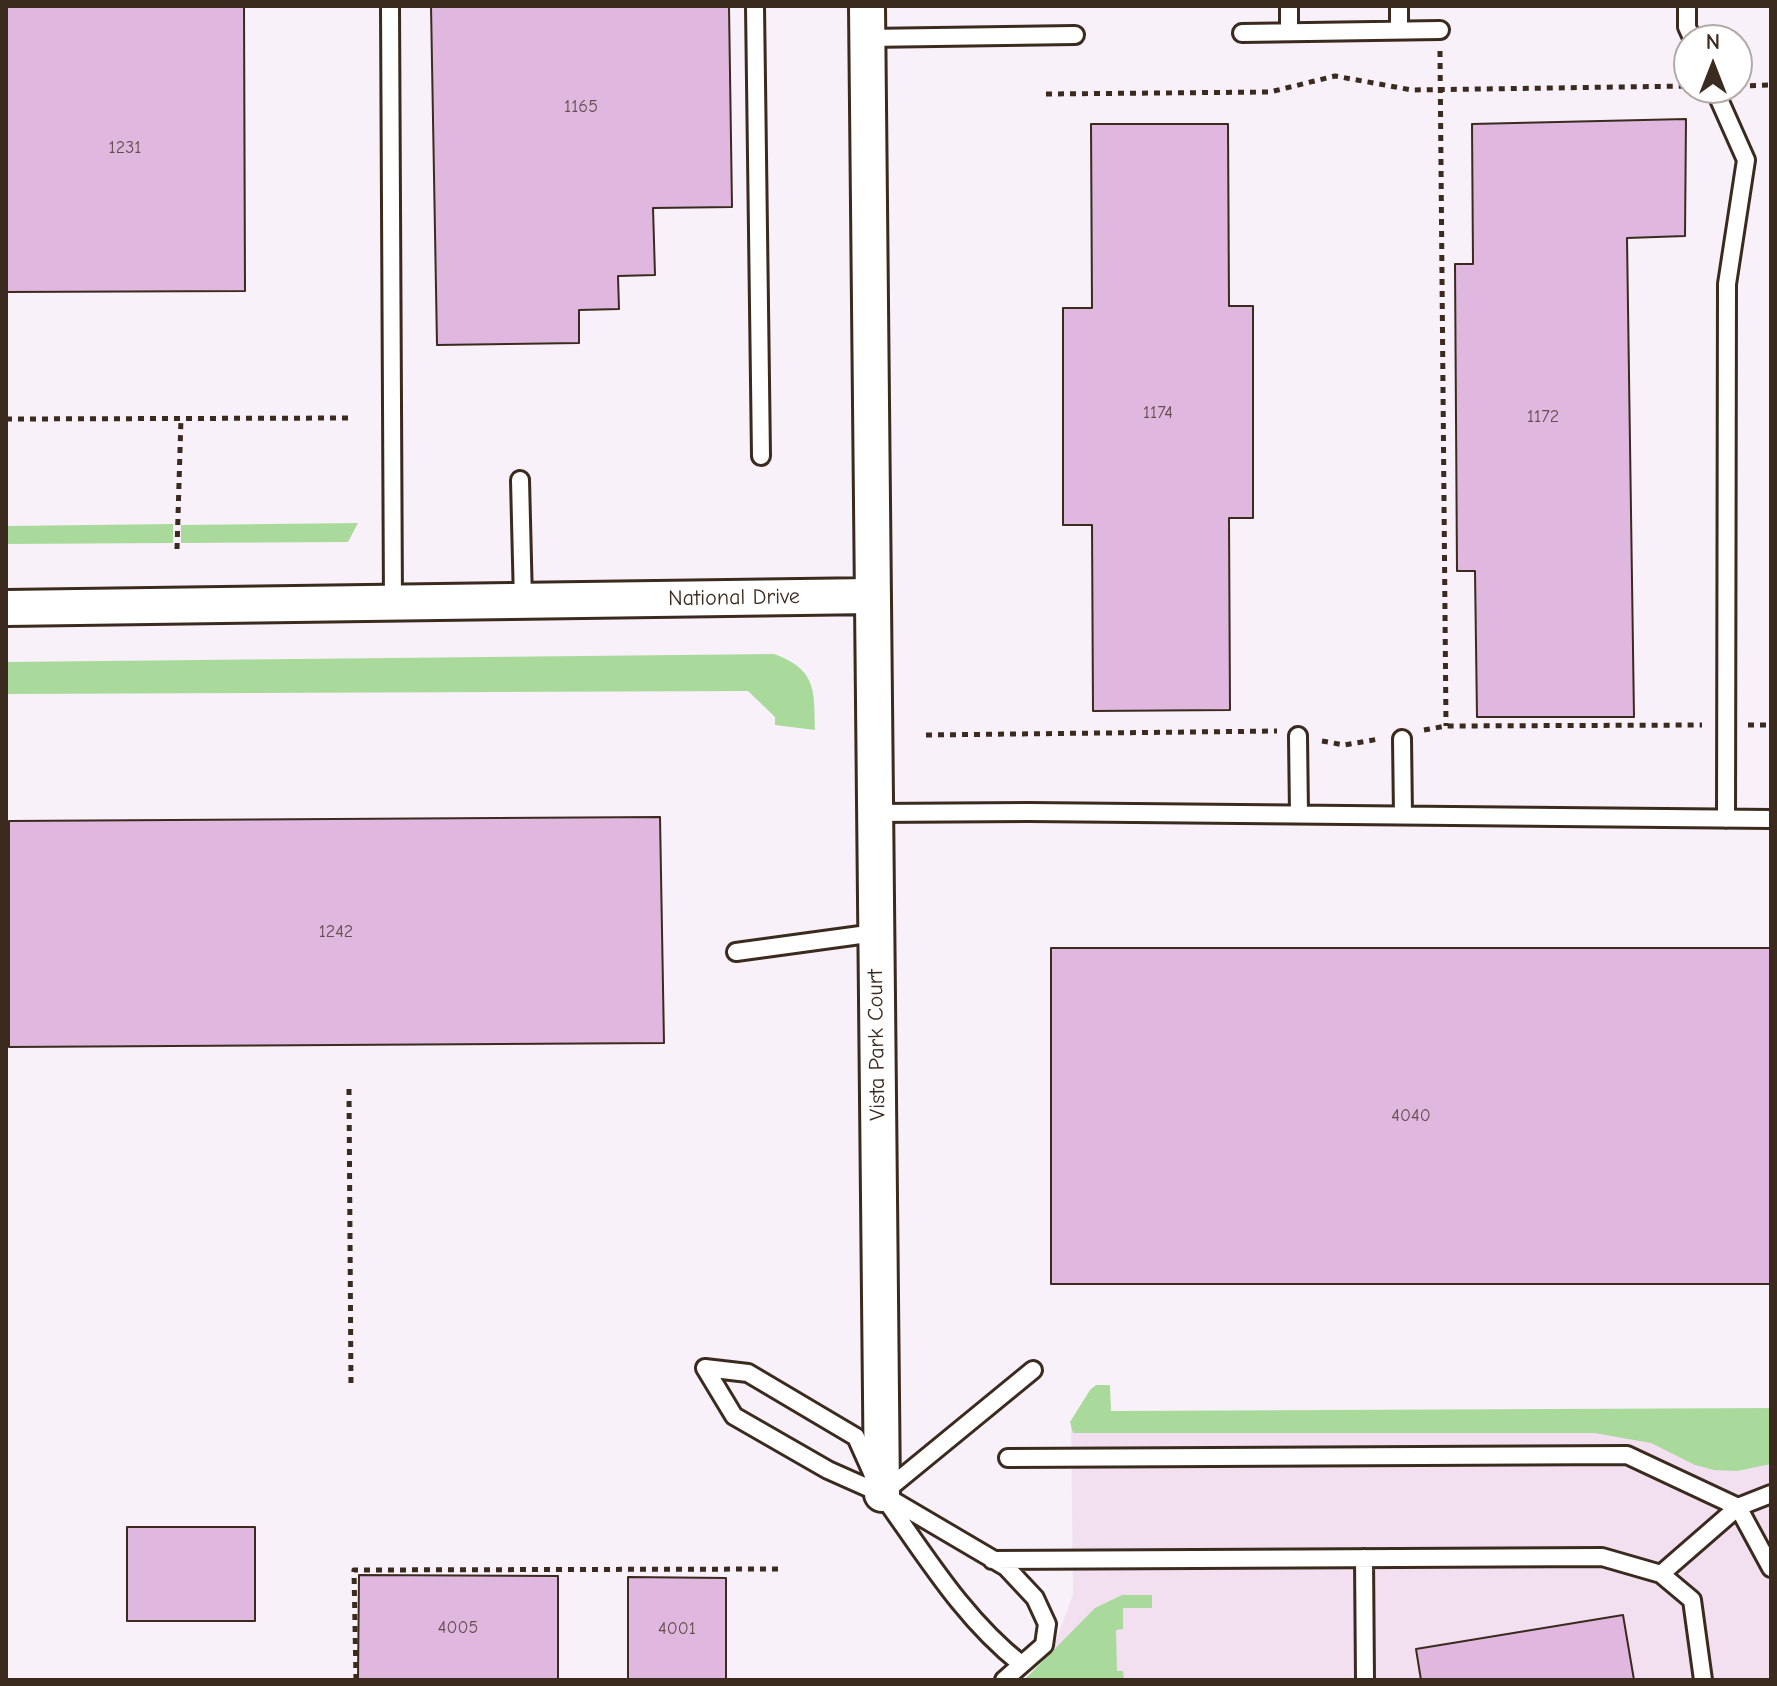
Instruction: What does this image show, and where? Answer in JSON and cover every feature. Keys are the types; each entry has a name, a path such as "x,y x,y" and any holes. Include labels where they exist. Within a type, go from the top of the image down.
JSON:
{"street":[{"path":"867,22 872,596"},
{"name":"National Drive","path":"6,608 872,596"},
{"name":"Vista Park Court","path":"872,596 882,1494"}],"lane":[{"path":"390,6 393,602"},
{"path":"755,6 761,456"},
{"path":"1289,6 1289,32"},
{"path":"1399,6 1399,30"},
{"path":"867,22 1075,35"},
{"path":"1242,33 1440,30"},
{"path":"1721,104 1746,160 1727,284 1726,819"},
{"path":"520,480 523,601"},
{"path":"1298,736 1299,814"},
{"path":"1402,736 1403,815"},
{"path":"874,813 1771,819"},
{"path":"736,952 875,933"},
{"path":"1004,1680 1044,1645 1047,1624 1035,1598 1006,1567 882,1494 828,1470 734,1416 705,1368 748,1373 856,1437 882,1494 961,1606 992,1641 1021,1664"},
{"path":"882,1494 1033,1370"},
{"path":"1008,1458 1627,1455 1738,1507 1771,1568"},
{"path":"1661,1574 1738,1507 1771,1494"},
{"path":"992,1560 1602,1557 1661,1574 1692,1600 1703,1680"},
{"path":"1364,1558 1365,1680"}],"path":[{"path":"1440,30 1446,726"},
{"path":"1046,94 1270,92 1335,76 1412,90 1673,86"},
{"path":"177,549 181,418"},
{"path":"6,419 350,418"},
{"path":"926,735 1277,731 1344,745 1446,726 1771,725"},
{"path":"349,1089 351,1388"},
{"path":"356,1680 354,1570 778,1569"}],"shaded area":[{"path":"1771,1420 1771,1680 1041,1680 1073,1595 1071,1423"}],"green space":[{"path":"358,523 348,542 181,543 181,525"},
{"path":"173,524 173,543 6,544 6,526"},
{"path":"774,654 788,660 806,675 813,693 815,730 775,725 775,717 748,691 6,694 6,662"},
{"path":"1096,1385 1110,1385 1111,1411 1771,1408 1771,1464 1737,1471 1714,1470 1695,1465 1651,1443 1594,1433 1073,1433 1070,1422"},
{"path":"1122,1595 1152,1595 1152,1608 1123,1608 1123,1629 1116,1630 1117,1671 1123,1671 1124,1680 1024,1680 1095,1608"}],"building":[{"path":"6,6 244,6 245,291 6,292"},
{"path":"431,6 729,6 732,207 653,208 655,275 618,276 619,309 579,310 579,343 437,345"},
{"path":"1686,119 1685,236 1627,238 1634,717 1477,717 1475,571 1457,571 1455,264 1473,264 1472,124"},
{"path":"1091,124 1228,124 1229,306 1253,306 1253,518 1229,518 1230,710 1093,711 1092,525 1063,525 1063,308 1092,308"},
{"path":"660,817 664,1043 9,1047 9,821"},
{"path":"1051,948 1771,948 1771,1284 1051,1284"},
{"path":"127,1527 255,1527 255,1621 127,1621"},
{"path":"359,1575 558,1576 558,1680 358,1680"},
{"path":"628,1577 726,1578 726,1680 628,1680"},
{"path":"1623,1615 1634,1680 1421,1680 1416,1649"}]}
